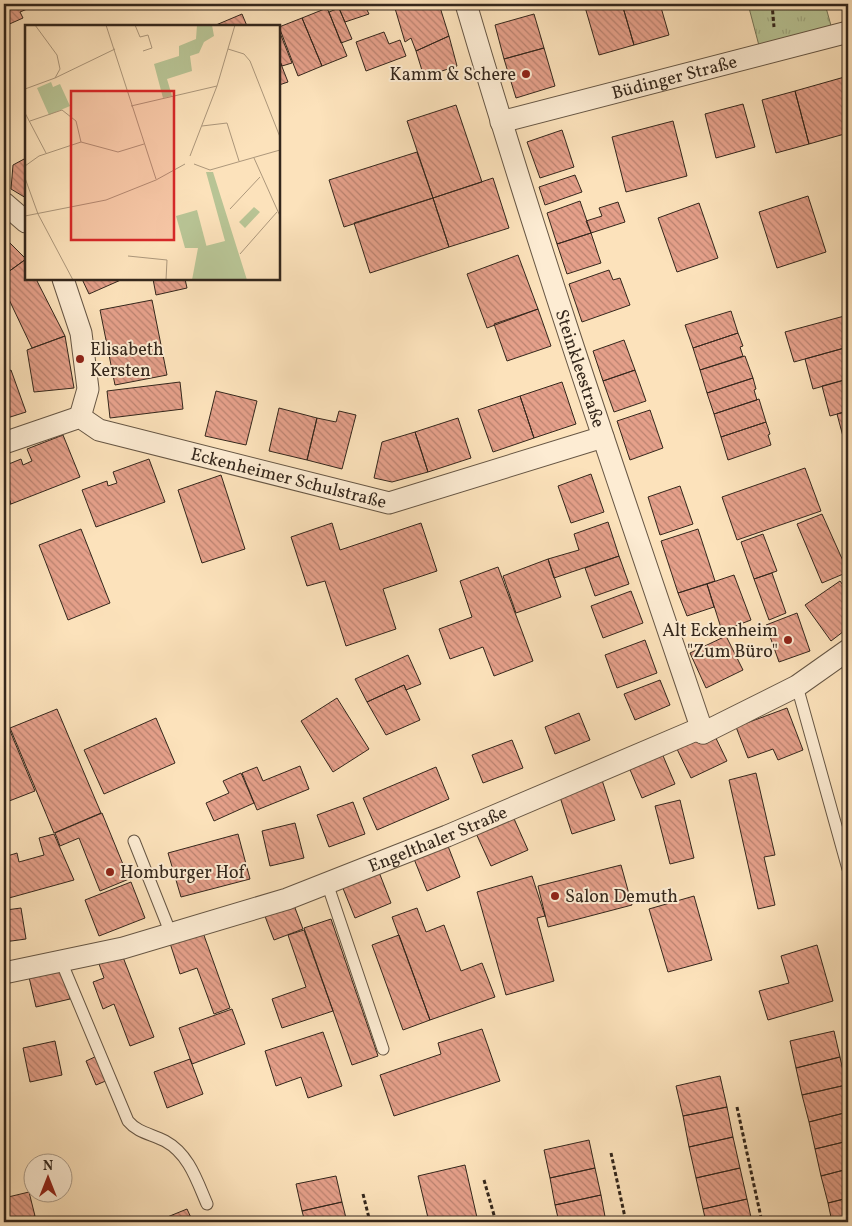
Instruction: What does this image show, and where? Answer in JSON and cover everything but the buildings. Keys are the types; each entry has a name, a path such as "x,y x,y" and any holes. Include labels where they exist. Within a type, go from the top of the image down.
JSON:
{"street":[{"name":"Steinkleestraße","path":"466,4 501,122 603,436 703,733"},
{"name":"Büdinger Straße","path":"501,122 848,32"},
{"path":"4,203 25,221"},
{"path":"4,443 80,417 88,389 81,333 63,280"},
{"name":"Eckenheimer Schulstraße","path":"80,417 99,430 390,503 603,436"},
{"name":"Engelthaler Straße","path":"4,973 123,948 287,899 447,836 696,730 703,733 797,686 848,650"}],"lane":[{"path":"797,686 848,869"},
{"path":"134,841 171,934"},
{"path":"327,883 384,1049"},
{"path":"61,961 128,1121 134,1128 165,1141 179,1151 190,1166 207,1204"}],"path":[{"path":"737,1107 762,1222"},
{"path":"611,1153 626,1222"},
{"path":"484,1180 496,1222"},
{"path":"363,1194 370,1222"}],"green space":[{"path":"748,4 825,4 835,40 762,57"}],"place":[{"name":"Kamm & Schere","path":"526,74"},
{"name":"Elisabeth Kersten","path":"80,359"},
{"name":"Alt Eckenheim \"Zum Büro\"","path":"788,640"},
{"name":"Homburger Hof","path":"110,872"},
{"name":"Salon Demuth","path":"555,896"}]}
